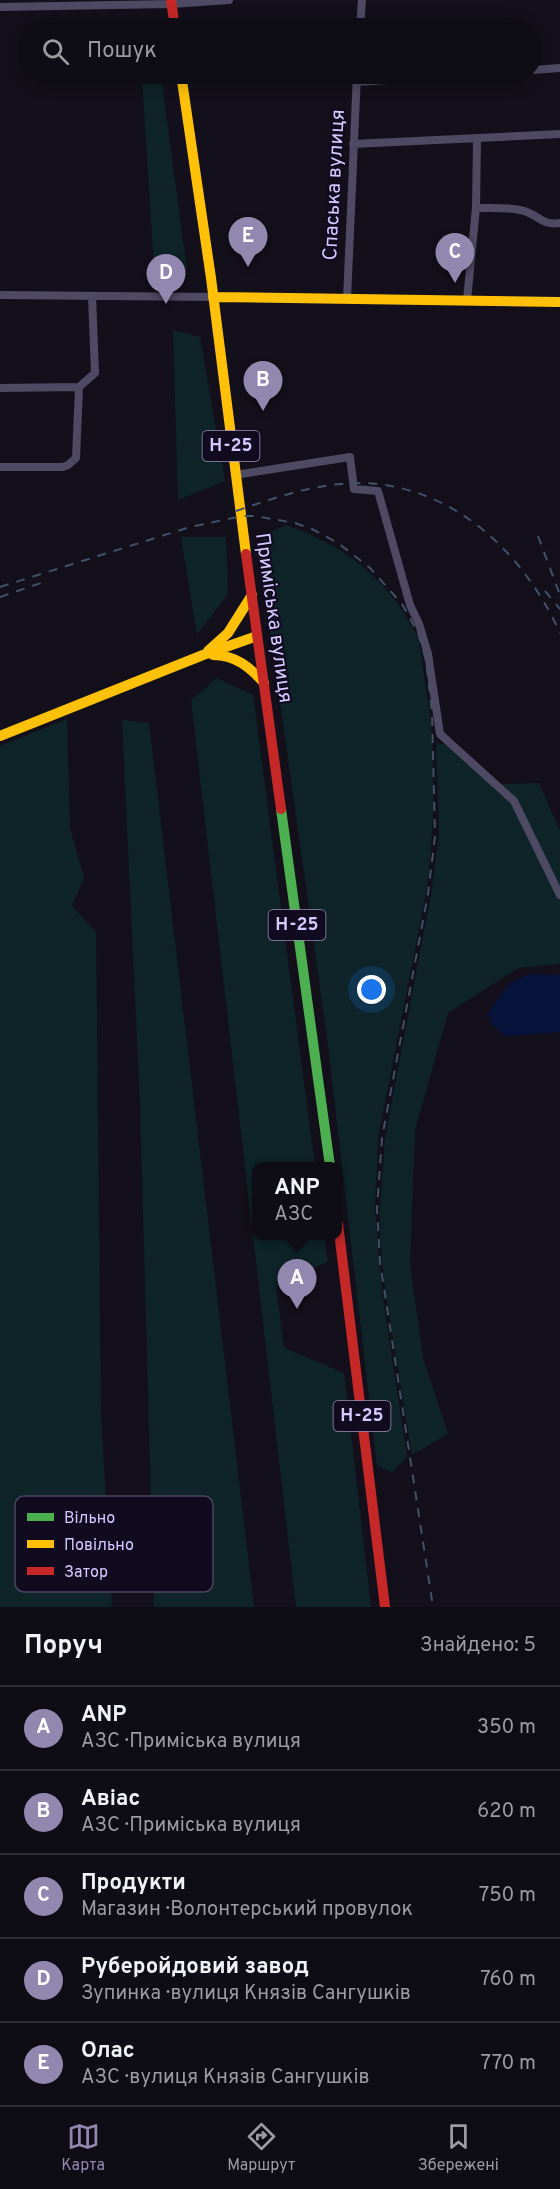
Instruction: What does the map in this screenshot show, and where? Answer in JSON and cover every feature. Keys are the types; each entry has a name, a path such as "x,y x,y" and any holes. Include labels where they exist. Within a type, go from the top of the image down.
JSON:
{"main road":[{"path":"172,2 174,18"},
{"name":"Приміська вулиця","path":"182,84 329,1162"},
{"path":"213,297 560,302"},
{"path":"203,655 228,633 252,595"},
{"path":"0,736 203,655 257,636"},
{"path":"203,655 218,654 240,661 264,683"},
{"name":"Н-25","path":"340,1240 385,1607"}],"street":[{"path":"0,7 229,0"},
{"path":"361,18 362,0"},
{"path":"542,69 560,68"},
{"name":"Спаська вулиця","path":"346,298 357,84"},
{"path":"353,144 560,134"},
{"path":"467,300 476,208 477,138"},
{"path":"476,208 520,210 533,214 549,225 560,223"},
{"path":"0,295 213,297"},
{"path":"0,388 79,387 95,373 92,296"},
{"path":"0,467 63,467 76,458 79,387"},
{"path":"235,475 350,457 354,489 378,491 410,605 419,624 428,654 440,734 514,801 560,895"}],"green space":[{"path":"142,84 162,84 187,270 154,267"},
{"path":"173,330 200,337 225,481 178,500"},
{"path":"286,525 307,533 345,553 378,580 405,614 418,638 428,697 434,782 432,839 426,894 378,1138 375,1210 382,1291 407,1457 392,1472 377,1466 327,1037 258,546 270,532"},
{"path":"181,537 226,537 228,594 197,635"},
{"path":"217,678 253,695 314,1162 252,1162 252,1227 191,700"},
{"path":"67,719 70,828 84,878 72,906 96,932 101,1414 106,1496 15,1496 15,1592 111,1592 112,1607 0,1607 0,746"},
{"path":"122,720 149,723 254,1607 154,1607 154,1592 213,1592 213,1496 151,1496 140,1103"},
{"path":"436,743 450,745 491,784 539,783 560,831 560,964 518,968 448,1013 415,1130 410,1264 423,1358 448,1434 412,1455 385,1289 380,1238 380,1208 385,1138 431,894 439,835"},
{"path":"254,1240 325,1240 328,1261 276,1287 284,1348 344,1373 371,1607 296,1607"}],"water":[{"path":"529,974 560,975 560,1032 505,1036 491,1023 488,1013 510,983"}],"railway":[{"path":"236,511 294,493 340,484 390,486 422,494 452,508 504,549 526,575 560,633"},
{"path":"0,587 190,527 242,516 255,516 295,523 338,543 370,568 402,604 418,633 426,660 432,712 435,836 428,894 382,1138 377,1209 380,1262 433,1607"},
{"path":"538,536 560,595"},
{"path":"0,597 41,583"},
{"path":"545,591 560,609"}],"traffic: fast":[{"path":"281,809 329,1162"}],"traffic: slow":[{"path":"182,84 211,278 246,554"},
{"path":"213,297 560,302"},
{"path":"208,651 228,633 252,595"},
{"path":"0,736 203,655 257,636"},
{"path":"213,655 228,657 242,663 264,683"}],"traffic: jam":[{"path":"171,0 174,18"},
{"path":"246,554 281,809"},
{"path":"340,1240 385,1607"}],"place":[{"name":"Олас","path":"248,267"},
{"name":"Продукти","path":"455,283"},
{"name":"Руберойдовий завод","path":"166,304"},
{"name":"Авіас","path":"263,411"},
{"name":"ANP","path":"297,1309"}]}
